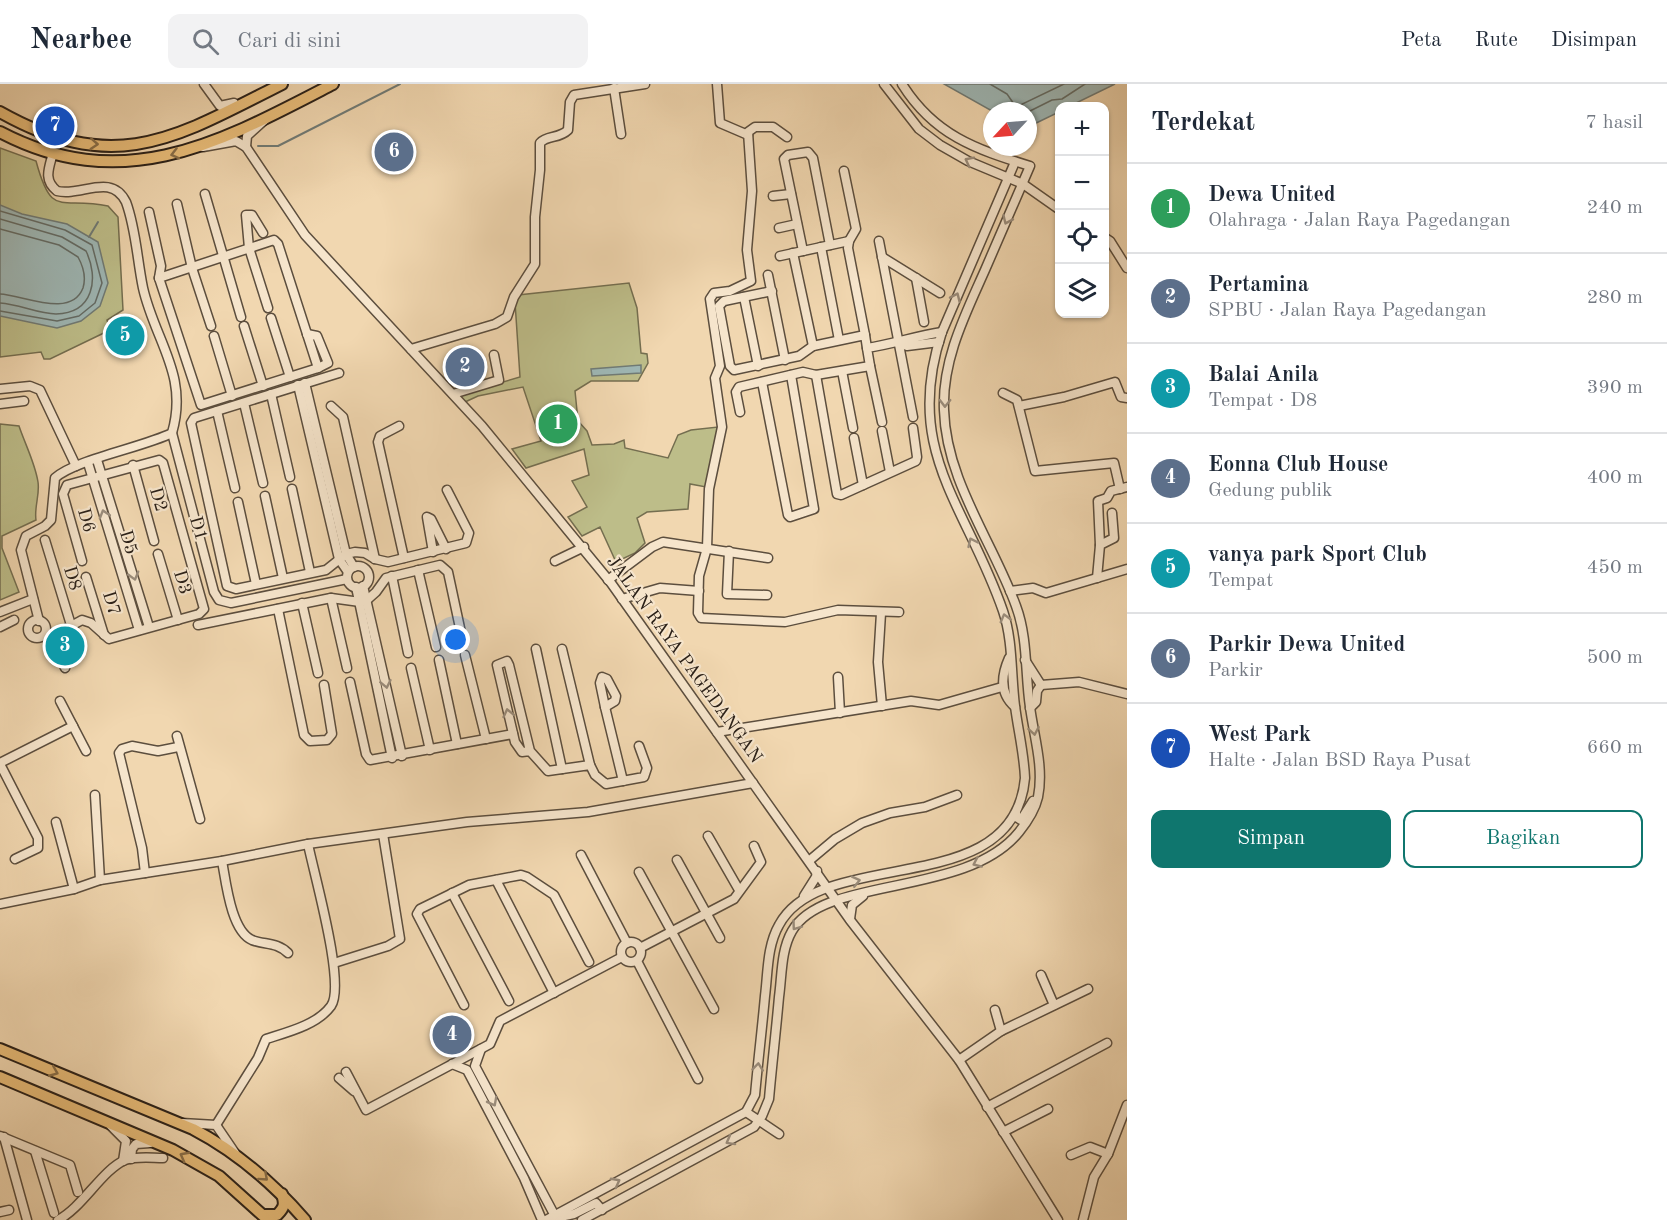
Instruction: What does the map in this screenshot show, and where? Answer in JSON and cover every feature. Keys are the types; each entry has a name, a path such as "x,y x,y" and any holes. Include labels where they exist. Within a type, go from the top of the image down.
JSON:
{"main road":[{"path":"0,112 27,127 90,145 146,143 190,130 282,84"},
{"path":"0,132 18,141 54,153 86,160 148,160 202,148 333,84"},
{"path":"146,143 148,160"},
{"path":"0,1049 179,1123 236,1154 282,1194 305,1220"},
{"path":"0,1077 160,1144 219,1176 266,1217 277,1215 283,1209 285,1204 282,1194"}],"street":[{"path":"204,84 223,108 265,92"},
{"path":"411,349 500,323 507,317 514,297 535,264 540,143 543,140 560,136 568,130 572,96 596,87 614,88 645,84"},
{"path":"717,84 720,123 748,135"},
{"path":"884,84 919,129 968,161 1023,184 1038,198 1055,208"},
{"path":"582,1220 754,1127 759,1121 769,1099 785,946 791,932 810,910 822,903 978,865 1012,841 1029,820 1038,793 1038,757 1030,708 1021,622 1010,591 953,463 944,411 945,384 950,357 1030,166 975,148 948,133 928,118 902,84"},
{"path":"614,88 621,134"},
{"path":"190,130 216,112 216,102"},
{"path":"202,148 236,141 246,147 247,136 269,116"},
{"path":"787,137 777,129 765,126 752,127 748,135 752,191 747,250 751,280 730,291 714,293 710,299 720,366 715,378 722,427 709,489 707,549 699,576 698,613 701,618 785,622 838,610 899,612"},
{"name":"JALAN RAYA PAGEDANGAN","path":"246,147 305,235 453,394 584,547 810,860 850,920 959,1060 1058,1220"},
{"path":"803,251 785,156 807,152 813,158 838,340"},
{"path":"54,153 47,174 49,183 57,191 106,186 123,196 129,210 143,289 173,345 199,403 203,405 318,368 277,242 272,240 159,278"},
{"path":"801,898 816,890 973,851 1002,831 1014,815 1024,795 1025,778 1007,625 997,595 939,467 932,442 928,413 930,383 942,332 1016,162"},
{"path":"843,171 856,229 849,241 890,472"},
{"path":"205,194 222,257 263,386"},
{"path":"773,196 791,194"},
{"path":"177,204 192,268 211,326"},
{"path":"149,212 161,266 159,278 173,345 178,405 172,433 214,592 219,600 231,603 366,569 369,575 359,587"},
{"path":"263,233 252,215 246,215 249,248 268,308"},
{"path":"779,228 797,224"},
{"path":"1109,240 1127,268"},
{"path":"780,256 849,241"},
{"path":"879,241 913,417"},
{"path":"793,253 813,346"},
{"path":"882,256 939,293"},
{"path":"768,275 785,360"},
{"path":"916,278 924,322"},
{"path":"772,291 724,301 719,306 730,366 737,371 799,356 813,346 864,335"},
{"path":"744,297 758,366"},
{"path":"271,318 290,377"},
{"path":"867,348 942,332"},
{"path":"214,336 232,396"},
{"path":"898,343 907,346 939,342"},
{"path":"453,394 499,380 494,355"},
{"path":"740,412 737,388 809,372 816,375 870,366"},
{"path":"842,371 863,485"},
{"path":"339,373 194,418 191,423 225,584 236,589 326,570 343,557 360,551 383,562 466,543 470,536 447,490"},
{"path":"762,382 788,514 790,517 797,516 814,509 791,375"},
{"path":"816,375 837,494 841,495 863,485 918,457 913,428"},
{"path":"1018,406 1064,397 1115,382 1121,397 1127,398"},
{"path":"302,384 343,557 359,587 402,756"},
{"path":"0,389 30,386 40,390 76,466"},
{"path":"1003,393 1011,396 1018,406 1035,471 1114,463 1123,488 1111,491 1107,498 1098,501 1100,545 1097,578"},
{"path":"271,394 290,477"},
{"path":"0,404 24,401"},
{"path":"244,403 262,483"},
{"path":"332,406 343,417 375,560"},
{"path":"217,411 235,489"},
{"path":"399,426 380,436 378,442 404,558"},
{"path":"39,621 21,550 22,541 30,532 49,524 55,478 76,466 172,433"},
{"name":"D1","path":"133,465 155,459 163,463 204,607 203,611 178,620"},
{"name":"D5","path":"93,461 101,474 149,627"},
{"name":"D5","path":"93,461 92,476 139,630"},
{"path":"92,476 133,465"},
{"name":"D2","path":"133,465 154,541"},
{"name":"D6","path":"82,561 63,494 64,489 73,482 92,476"},
{"path":"292,489 310,572"},
{"path":"265,496 283,578"},
{"path":"238,502 256,584"},
{"path":"1100,545 1114,538 1112,513"},
{"path":"963,522 976,515"},
{"path":"433,552 426,524 428,516 446,549"},
{"name":"D8","path":"45,540 71,625"},
{"path":"608,580 658,543 768,558"},
{"path":"555,561 584,547"},
{"path":"729,551 727,594 767,595"},
{"name":"D3","path":"158,554 178,620"},
{"path":"363,601 386,578 440,565 446,570 463,642"},
{"path":"1010,591 1033,588 1046,593 1127,569"},
{"path":"418,570 436,648"},
{"path":"392,576 408,653"},
{"name":"D7","path":"86,578 105,638"},
{"path":"622,599 660,588 699,591"},
{"path":"198,625 331,598 363,601"},
{"path":"331,598 347,668"},
{"path":"0,612 33,599"},
{"path":"363,601 392,758"},
{"path":"302,603 318,673"},
{"path":"278,609 304,735 310,741 327,740 332,734 324,685"},
{"path":"881,613 878,662 882,706"},
{"path":"0,627 14,620"},
{"path":"65,668 55,640 71,625 86,620 105,638 112,639 178,620"},
{"path":"536,649 562,769"},
{"path":"562,649 590,765 595,775 604,783 623,782 644,777 647,773 639,746"},
{"path":"465,655 486,739"},
{"path":"1010,656 1003,670 1002,687 1006,700 1015,707"},
{"path":"1025,659 1041,685"},
{"path":"439,660 457,744"},
{"path":"530,751 520,751 513,734 497,665 505,661 509,665 530,751 548,771 590,765"},
{"path":"411,668 430,750"},
{"path":"838,677 840,713"},
{"path":"350,682 367,758 373,761 513,734"},
{"path":"1041,685 1079,682 1127,694"},
{"path":"1030,708 1036,702 1037,691 1041,685"},
{"path":"717,732 916,701 939,705 1002,687"},
{"path":"60,701 86,751"},
{"path":"605,707 623,782"},
{"path":"15,859 38,848 38,838 0,764 74,726"},
{"path":"177,736 178,747 200,819"},
{"path":"145,873 142,848 119,753 122,749 132,746 158,751 178,747"},
{"path":"0,904 74,889 100,880 222,861 308,844 467,822 588,812 753,783"},
{"path":"1014,815 1021,820 1038,793"},
{"path":"95,795 100,880"},
{"path":"810,860 835,839 862,823 890,813 925,807 957,795"},
{"path":"56,822 74,889"},
{"path":"334,963 388,946 400,939 383,834"},
{"path":"708,836 739,890"},
{"path":"216,1125 258,1058 266,1039 309,1024 330,1007 335,998 337,984 334,963 308,844"},
{"path":"640,948 734,899 761,862 754,846"},
{"path":"581,855 627,943"},
{"path":"677,860 720,938"},
{"path":"222,861 234,916 240,928 254,941 276,945 288,952"},
{"path":"548,1219 746,1112 755,1095 771,943 778,925 816,877 817,870"},
{"path":"639,872 714,1009"},
{"path":"464,1005 417,914 420,909 469,885 521,875 548,890 589,962"},
{"path":"496,880 554,993"},
{"path":"452,893 509,1002"},
{"path":"850,920 852,905 866,894"},
{"path":"622,957 623,946 627,943 632,942 640,948"},
{"path":"637,961 640,957 640,948"},
{"path":"343,1075 366,1110 490,1044 500,1021 622,957"},
{"path":"622,957 632,962 637,961"},
{"path":"637,961 698,1079"},
{"path":"1041,975 1054,1005"},
{"path":"959,1060 1001,1031 1088,989"},
{"path":"994,1010 1001,1031"},
{"path":"987,1107 1107,1043"},
{"path":"471,1068 481,1049"},
{"path":"452,1064 471,1068 542,1191 548,1219"},
{"path":"471,1068 524,1178 530,1196 548,1219"},
{"path":"1083,1220 1094,1177 1108,1154 1126,1106"},
{"path":"1003,1132 1048,1109"},
{"path":"746,1112 779,1134"},
{"path":"108,1123 126,1141 127,1160"},
{"path":"179,1123 216,1125"},
{"path":"216,1125 236,1154"},
{"path":"2,1137 70,1165 78,1192"},
{"path":"2,1137 27,1220"},
{"path":"35,1150 56,1217 70,1213 93,1187 127,1160 136,1144 160,1144"},
{"path":"1071,1155 1090,1147 1108,1154"},
{"path":"669,1154 677,1170"},
{"path":"127,1160 163,1158"},
{"path":"530,1196 542,1191"},
{"path":"548,1219 574,1214 596,1203 602,1210"}],"green space":[{"path":"0,148 36,161 47,192 53,199 60,202 108,206 118,217 123,310 107,320 110,330 50,359 44,359 41,352 0,357"},
{"path":"629,283 637,308 641,353 647,354 648,363 638,381 591,381 575,391 578,421 587,431 592,445 614,444 624,440 625,448 668,458 678,435 691,430 718,427 715,456 706,487 690,484 688,509 647,512 637,518 645,543 635,553 616,562 600,527 582,536 568,517 587,507 572,481 589,475 584,449 526,468 512,449 541,441 523,387 478,396 465,402 459,395 520,377 515,302 518,295"},
{"path":"0,424 19,426 35,468 38,487 36,520 2,536 2,548 19,592 0,600"}],"water":[{"path":"944,84 1115,84 1078,102 1055,102 1055,114 1037,123 1037,102 983,102 983,106"},
{"path":"0,205 22,214 67,224 98,242 108,283 100,306 81,321 57,328 0,316"},
{"path":"641,365 641,373 592,376 591,369"}],"waterway":[{"path":"258,146 278,146 400,84"},
{"path":"89,237 98,222"}],"place":[{"name":"West Park","path":"55,126"},
{"name":"Parkir Dewa United","path":"394,152"},
{"name":"vanya park Sport Club","path":"125,336"},
{"name":"Pertamina","path":"465,367"},
{"name":"Dewa United","path":"558,424"},
{"name":"Balai Anila","path":"65,646"},
{"name":"Eonna Club House","path":"452,1035"}]}
